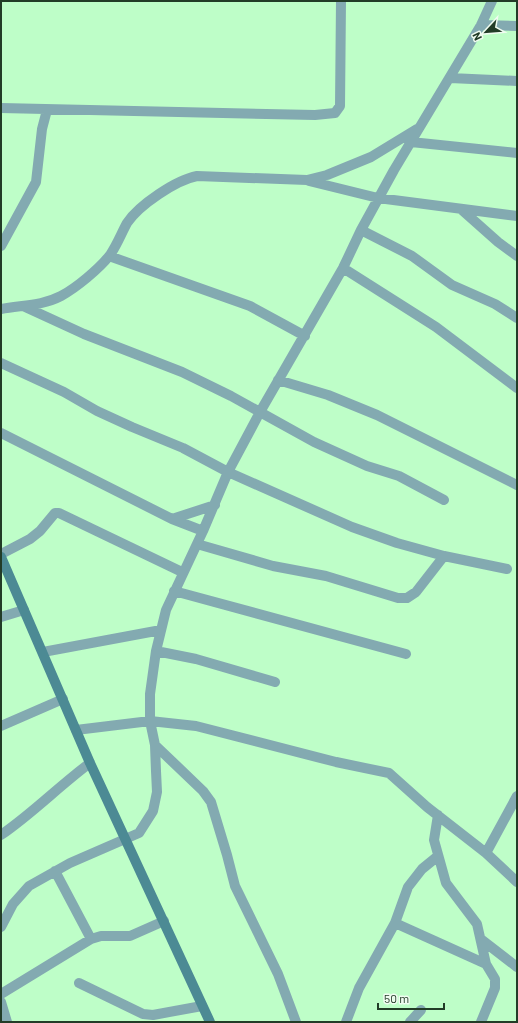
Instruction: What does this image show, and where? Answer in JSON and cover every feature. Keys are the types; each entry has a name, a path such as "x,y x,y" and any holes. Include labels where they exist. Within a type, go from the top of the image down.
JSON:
{"street":[{"path":"1,108 315,115 335,113 340,106 342,1"},
{"path":"1,927 13,904 35,881 86,855 139,833 153,811 157,792 155,745 150,721 150,694 156,651 166,610 182,572 215,505 228,472 260,412 343,268 378,198 481,25 492,1"},
{"path":"481,25 517,26"},
{"path":"450,78 517,81"},
{"path":"1,246 36,182 42,129 47,110"},
{"path":"307,180 327,175 371,157 421,126"},
{"path":"411,142 517,153"},
{"path":"1,309 24,306 60,296 87,276 109,256 128,222 137,212 171,185 197,176 307,180 378,198 517,216"},
{"path":"462,210 498,242 517,256"},
{"path":"361,230 412,256 452,285 495,304 517,318"},
{"path":"109,256 250,306 305,336"},
{"path":"343,268 436,327 517,388"},
{"path":"24,306 84,334 182,372 338,454 399,476 444,500"},
{"path":"1,363 64,392 97,411 183,448 228,472 352,527 397,543 444,556 507,569"},
{"path":"278,380 328,395 377,415 517,485"},
{"path":"1,433 172,519 203,531"},
{"path":"172,519 215,505"},
{"path":"1,554 40,531 56,513 59,513 182,572"},
{"path":"197,544 273,566 326,576 398,598 407,598 416,592 444,556"},
{"path":"1,557 44,652 90,763 210,1022"},
{"path":"174,591 406,654"},
{"path":"1,617 24,610"},
{"path":"44,652 161,630"},
{"path":"156,651 196,659 275,682"},
{"path":"1,726 63,699"},
{"path":"76,730 150,721 196,726 336,762 389,773 438,815 486,853 517,882"},
{"path":"155,745 203,791 211,802 235,886 275,968 296,1022"},
{"path":"1,835 30,814 67,780 90,763"},
{"path":"486,853 517,796"},
{"path":"438,815 434,840 446,883 477,924 482,940 486,964 493,974 496,984 482,1022"},
{"path":"346,1022 359,988 395,923 408,887 422,869 438,856"},
{"path":"55,871 91,939"},
{"path":"1,994 91,939 101,936 130,936 164,921"},
{"path":"395,923 486,964"},
{"path":"482,940 517,967"},
{"path":"79,983 143,1014 153,1015 202,1006"},
{"path":"1,1002 7,1022"},
{"path":"410,1022 420,1010"}]}
